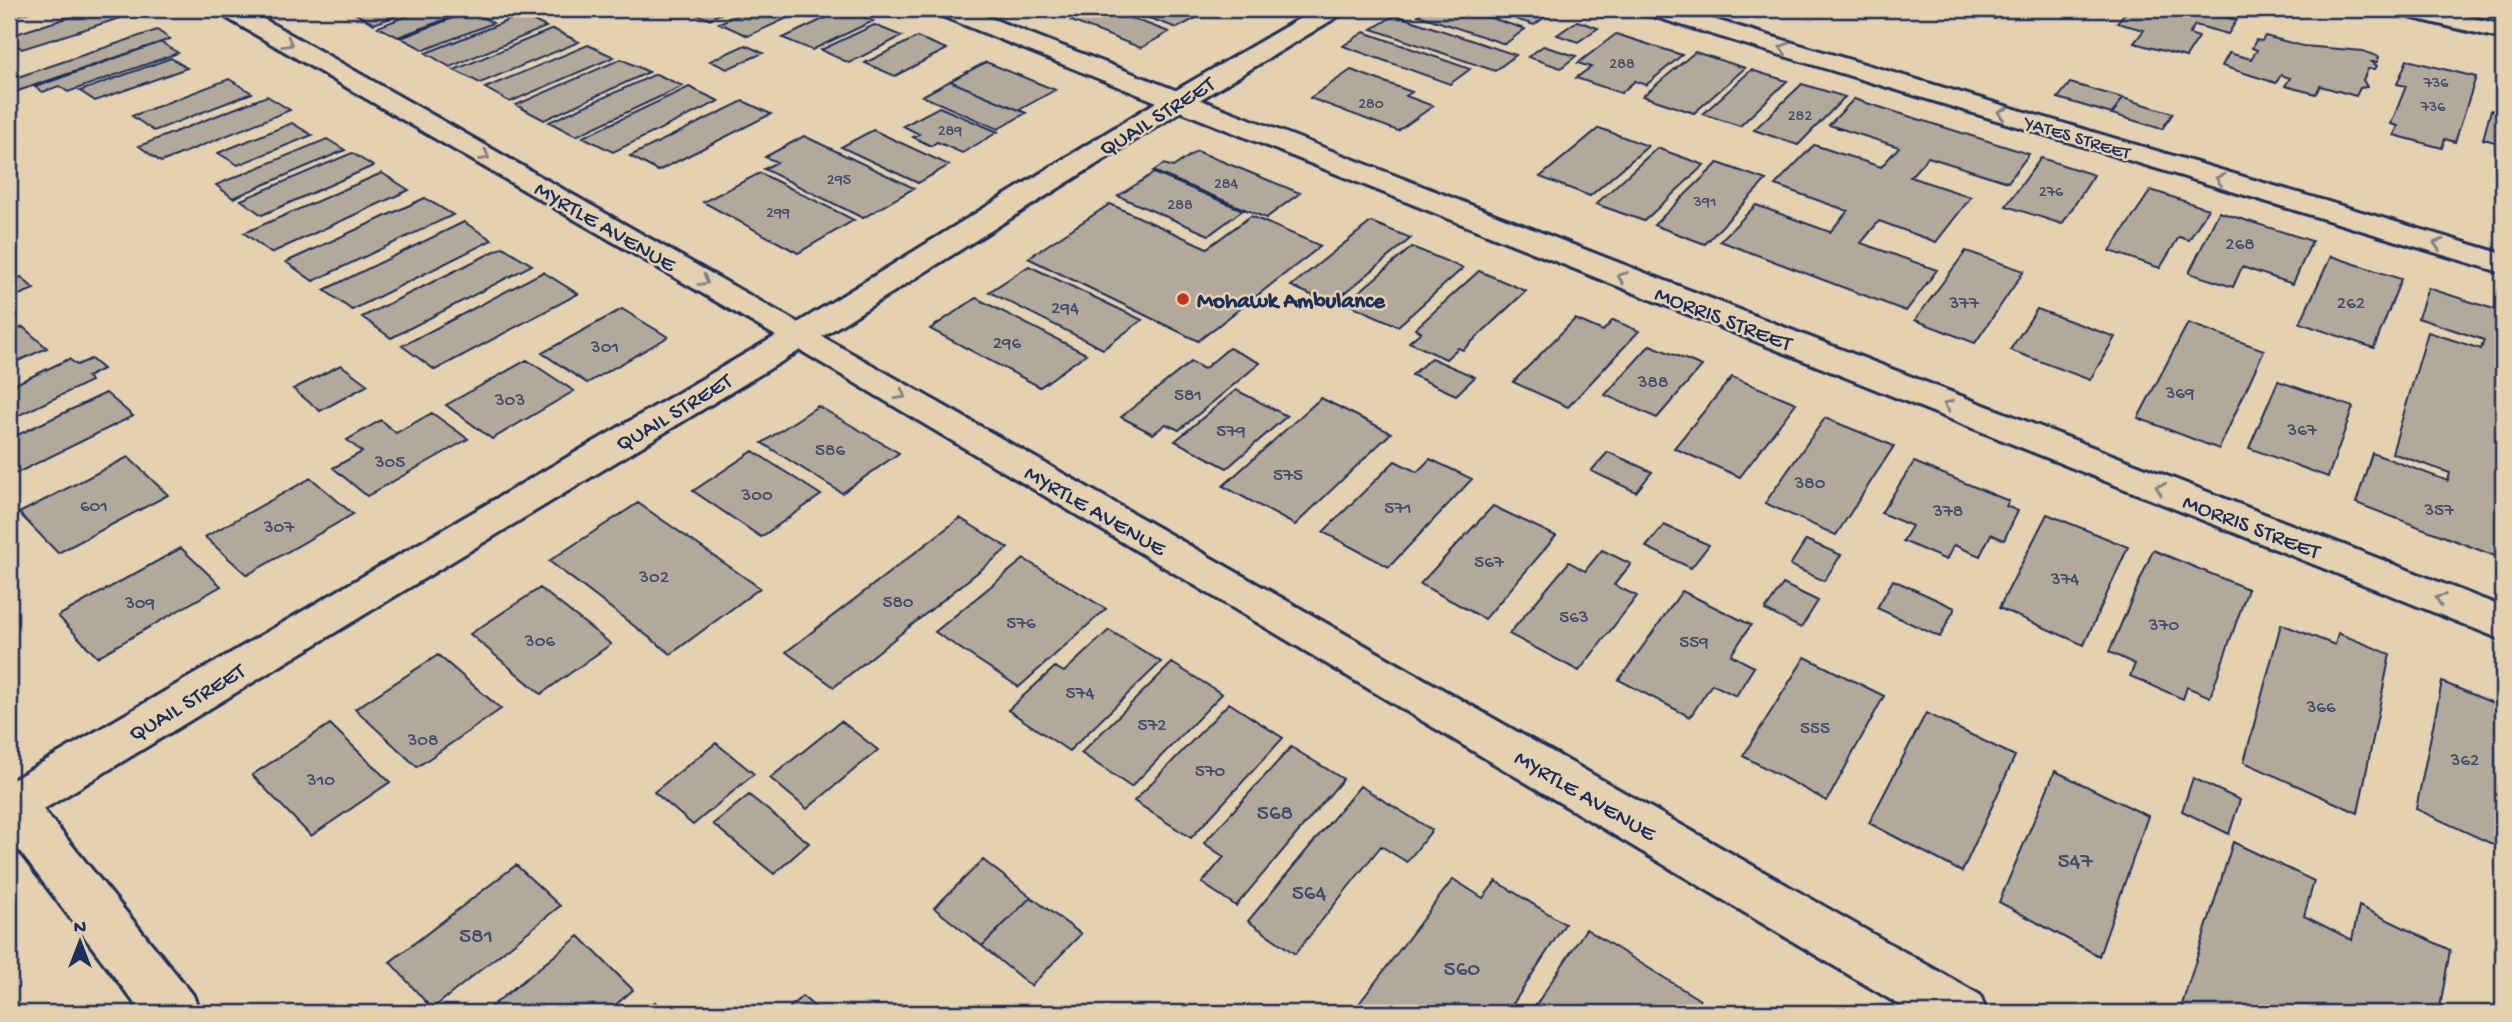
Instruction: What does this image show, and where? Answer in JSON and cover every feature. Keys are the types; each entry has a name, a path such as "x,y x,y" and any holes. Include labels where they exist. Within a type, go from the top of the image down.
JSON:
{"street":[{"name":"MYRTLE AVENUE","path":"229,9 800,336 1961,1013"},
{"name":"MORRIS STREET","path":"946,9 2503,624"},
{"name":"QUAIL STREET","path":"10,804 800,336 1176,102 1333,9"},
{"name":"YATES STREET","path":"1654,9 2503,264"},
{"path":"2405,9 2503,32"},
{"path":"10,804 174,1013"}],"building":[{"path":"9,9 39,9 9,18"},
{"path":"96,9 122,9 130,15 22,49 9,39 9,36"},
{"path":"366,9 416,9 374,24 354,13"},
{"path":"425,9 473,9 398,37 378,27"},
{"path":"684,9 732,9 708,19"},
{"path":"751,9 807,9 748,36 719,23"},
{"path":"844,9 873,21 812,50 783,38"},
{"path":"1095,9 1107,9 1169,32 1141,48 1071,21"},
{"path":"1124,9 1186,9 1202,15 1177,28"},
{"path":"1427,9 1463,9 1525,29 1505,44 1418,15"},
{"path":"1484,9 1556,9 1534,25"},
{"path":"1957,9 2004,9 1995,19"},
{"path":"2128,9 2193,9 2237,20 2228,34 2195,25 2189,34 2199,37 2186,57 2134,43 2144,30 2117,23"},
{"path":"471,11 493,23 424,50 401,38"},
{"path":"522,15 546,27 450,67 426,53"},
{"path":"1395,15 1516,55 1495,71 1372,29"},
{"path":"1577,21 1598,28 1578,42 1557,35"},
{"path":"874,25 902,36 849,63 821,50"},
{"path":"553,29 579,42 480,83 454,70"},
{"path":"157,30 170,39 12,93 9,90 9,80"},
{"path":"1364,32 1470,69 1450,84 1343,46"},
{"path":"1616,34 1682,55 1646,85 1635,81 1621,93 1576,78 1591,67 1578,63"},
{"path":"2265,36 2303,46 2363,51 2379,57 2377,62 2372,62 2377,66 2375,69 2368,69 2363,80 2367,87 2360,88 2356,96 2320,86 2316,94 2285,86 2290,78 2281,75 2276,83 2222,66 2229,53 2251,59 2257,50 2252,48 2256,40 2262,41"},
{"path":"917,37 947,49 895,76 865,63"},
{"path":"161,42 178,53 68,92 59,86 43,92 35,87"},
{"path":"588,45 614,57 510,102 485,88"},
{"path":"745,45 763,53 727,69 710,61"},
{"path":"1543,46 1576,56 1561,68 1528,57"},
{"path":"1695,52 1745,68 1694,113 1643,96"},
{"path":"171,58 187,68 95,101 80,91"},
{"path":"621,59 649,72 544,120 516,105"},
{"path":"2407,60 2476,77 2455,142 2445,139 2442,148 2394,135 2398,126 2391,124 2406,86 2397,84"},
{"path":"986,62 1055,90 1019,110 950,81"},
{"path":"1351,70 1412,92 1406,96 1433,106 1398,131 1310,98"},
{"path":"1751,70 1787,81 1740,126 1703,114"},
{"path":"656,74 683,86 576,136 549,122"},
{"path":"229,79 252,93 154,131 132,116"},
{"path":"950,81 1026,113 998,129 922,96"},
{"path":"2070,83 2123,98 2112,114 2058,98"},
{"path":"1802,84 1845,97 1798,145 1754,130"},
{"path":"689,87 719,101 613,152 583,137"},
{"path":"267,96 290,110 161,162 139,146"},
{"path":"2123,98 2173,113 2162,129 2112,114"},
{"path":"1854,99 2029,154 2008,182 1928,157 1910,177 1971,197 1936,242 1879,221 1861,243 1937,270 1906,311 1720,241 1756,205 1830,232 1848,211 1775,185 1814,145 1881,167 1899,147 1829,125"},
{"path":"743,101 771,114 658,171 630,156"},
{"path":"939,107 998,132 962,153 937,142 931,146 913,137 919,134 903,126"},
{"path":"2491,110 2503,113 2503,144 2483,139"},
{"path":"292,123 312,135 238,165 218,153"},
{"path":"1599,128 1648,146 1590,196 1540,177"},
{"path":"873,130 949,165 918,183 841,147"},
{"path":"804,136 914,188 863,218 764,169 777,162 765,157"},
{"path":"327,139 345,150 233,198 216,185"},
{"path":"1657,148 1704,165 1644,221 1596,204"},
{"path":"1197,151 1300,193 1266,218 1153,171 1164,164 1173,167"},
{"path":"352,153 373,166 262,215 241,200"},
{"path":"2041,158 2094,175 2062,224 2006,206"},
{"path":"1718,163 1766,180 1705,244 1654,225"},
{"path":"382,173 409,190 271,253 244,233"},
{"path":"760,173 854,220 798,253 703,202"},
{"path":"1154,173 1243,210 1209,235 1118,196"},
{"path":"2151,190 2208,209 2189,240 2179,237 2160,268 2110,251"},
{"path":"425,198 453,215 313,281 286,262"},
{"name":"Mohawk Ambulance","path":"1110,204 1207,248 1251,216 1321,246 1198,341 1028,258"},
{"path":"2219,212 2312,241 2293,284 2242,267 2233,287 2189,273"},
{"path":"464,222 492,240 352,310 324,290"},
{"path":"1371,222 1411,238 1332,304 1291,286"},
{"path":"503,247 532,265 391,338 362,317"},
{"path":"1412,247 1463,268 1398,326 1346,303"},
{"path":"1966,251 2024,271 1975,343 1915,320"},
{"path":"2331,256 2401,279 2374,348 2300,323"},
{"path":"1029,266 1142,320 1103,349 989,292"},
{"path":"1479,271 1526,291 1463,350 1458,348 1446,359 1409,342 1421,332 1415,329"},
{"path":"543,272 578,294 435,370 402,346"},
{"path":"21,277 34,289 9,299 9,282"},
{"path":"2428,288 2503,312 2503,493 2500,491 2498,499 2503,501 2503,559 2356,503 2372,453 2448,481 2450,473 2392,453 2428,332 2481,349 2484,340 2418,318"},
{"path":"976,298 1086,354 1040,387 930,329"},
{"path":"622,309 668,337 587,383 542,353"},
{"path":"2037,309 2115,337 2090,380 2010,350"},
{"path":"1575,319 1603,331 1613,320 1639,331 1568,407 1513,382"},
{"path":"2188,323 2264,350 2219,449 2138,418"},
{"path":"23,327 47,348 9,365 9,333"},
{"path":"1650,345 1702,366 1657,418 1605,395"},
{"path":"1229,348 1260,363 1179,430 1166,424 1153,434 1121,417 1191,362 1204,369"},
{"path":"1431,358 1475,377 1456,395 1412,375"},
{"path":"69,359 77,365 91,359 103,369 87,377 91,381 9,420 9,387"},
{"path":"527,360 574,391 492,439 446,405"},
{"path":"341,365 368,385 320,411 293,389"},
{"path":"1732,377 1796,403 1740,477 1674,448"},
{"path":"2278,381 2353,407 2328,477 2249,448"},
{"path":"1236,390 1287,416 1227,468 1175,441"},
{"path":"106,393 133,416 9,477 9,439"},
{"path":"1321,398 1391,433 1295,525 1223,486"},
{"path":"818,406 899,453 842,493 762,443"},
{"path":"432,413 468,439 367,496 333,468 362,452 347,440 381,420 396,433"},
{"path":"1825,418 1894,446 1836,535 1765,503"},
{"path":"753,451 821,495 761,537 693,491"},
{"path":"1608,452 1652,472 1636,492 1591,471"},
{"path":"128,457 168,495 58,553 19,513"},
{"path":"1430,459 1472,479 1389,567 1323,532 1395,461 1417,472"},
{"path":"1914,462 2009,501 2006,506 2018,511 2004,540 1991,534 1980,556 1954,545 1946,560 1903,541 1912,526 1881,513"},
{"path":"311,478 353,514 247,575 205,537"},
{"path":"638,503 760,588 671,654 549,561"},
{"path":"1493,506 1556,536 1485,619 1420,584"},
{"path":"2047,514 2128,547 2084,645 1999,608"},
{"path":"960,518 1008,548 834,687 786,652"},
{"path":"1664,525 1709,545 1691,568 1646,547"},
{"path":"1806,540 1841,555 1824,581 1790,565"},
{"path":"181,548 221,586 97,657 58,616"},
{"path":"1602,550 1631,564 1614,585 1637,596 1579,671 1509,634 1569,562 1585,571"},
{"path":"2153,550 2248,589 2210,697 2187,687 2183,699 2130,676 2135,664 2109,652"},
{"path":"1024,559 1106,609 1019,687 935,632"},
{"path":"1893,580 1955,608 1940,637 1877,608"},
{"path":"1783,584 1818,601 1801,628 1765,610"},
{"path":"540,588 611,644 541,694 470,634"},
{"path":"1682,591 1751,625 1731,655 1754,667 1736,696 1712,684 1690,717 1619,680"},
{"path":"2281,624 2335,645 2338,633 2390,654 2358,813 2244,762"},
{"path":"1109,630 1161,662 1069,751 1008,710 1055,667 1064,672"},
{"path":"438,655 501,709 417,767 355,709"},
{"path":"1805,657 1884,696 1827,801 1743,756"},
{"path":"1172,663 1222,694 1131,787 1081,753"},
{"path":"2442,682 2503,707 2503,849 2416,809"},
{"path":"1229,703 1283,738 1191,838 1134,801"},
{"path":"1926,713 2015,756 1962,872 1869,823"},
{"path":"841,721 878,750 807,809 770,778"},
{"path":"330,724 390,782 311,836 252,775"},
{"path":"716,743 754,774 693,825 654,792"},
{"path":"1291,747 1343,779 1236,906 1202,883 1224,857 1204,843"},
{"path":"2055,771 2148,816 2099,956 1999,902"},
{"path":"2193,778 2240,800 2229,834 2182,811"},
{"path":"1360,786 1432,830 1407,862 1381,846 1295,954 1248,921"},
{"path":"749,795 809,843 774,874 713,824"},
{"path":"2233,842 2314,881 2304,916 2352,940 2359,906 2450,950 2439,1013 2180,1011"},
{"path":"983,860 1031,897 982,946 934,908"},
{"path":"516,865 560,906 432,1009 390,962"},
{"path":"1453,879 1483,898 1496,881 1565,924 1507,1013 1489,1013 1485,1010 1483,1013 1352,1013"},
{"path":"1031,897 1081,934 1031,986 982,946"},
{"path":"1586,929 1700,1000 1693,1013 1532,1011"},
{"path":"579,936 633,990 606,1013 483,1013"},
{"path":"802,996 822,1013 784,1013"},
{"path":"655,1002 666,1013 643,1013"}],"place":[{"name":"Mohawk Ambulance","path":"1183,299"}]}
